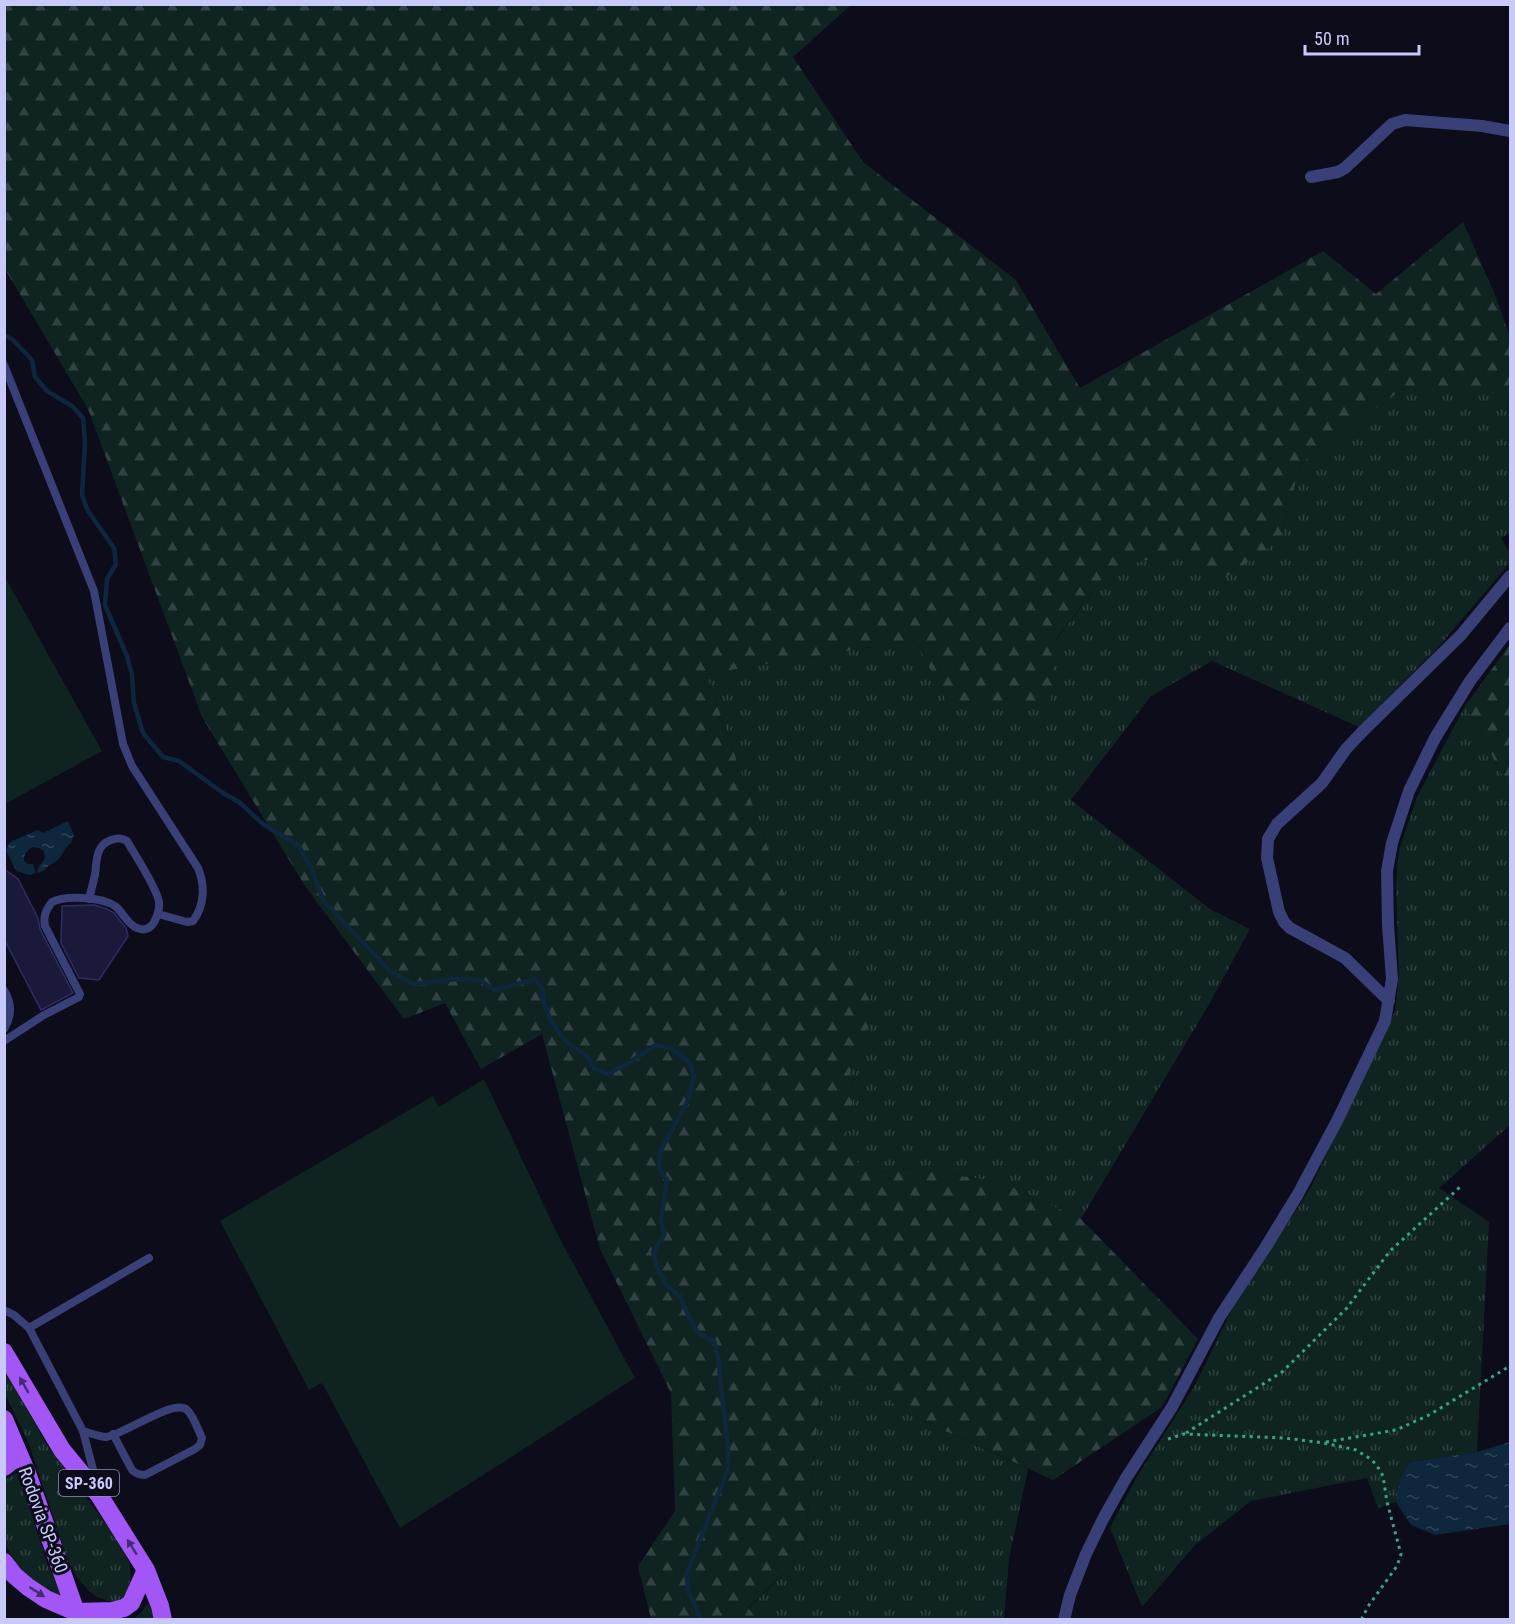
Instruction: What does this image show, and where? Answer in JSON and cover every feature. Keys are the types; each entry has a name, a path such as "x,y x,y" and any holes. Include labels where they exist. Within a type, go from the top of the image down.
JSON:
{"main road":[{"name":"SP-360","path":"4,1352 62,1450 99,1496 146,1570 163,1620"},
{"name":"Rodovia SP-360","path":"4,1419 27,1473 80,1616"},
{"path":"4,1467 8,1464 14,1443"},
{"path":"4,1562 28,1587 80,1616 124,1608 131,1603 146,1570"}],"street":[{"path":"1311,177 1338,172 1345,168 1397,121 1482,126 1510,131"},
{"path":"1389,1001 1345,958 1290,928 1284,922 1279,912 1267,858 1269,839 1276,824 1322,783 1346,749 1461,634 1510,576"},
{"path":"1064,1620 1070,1595 1103,1519 1126,1478 1172,1407 1220,1318 1298,1194 1338,1119 1385,1021 1392,980 1387,871 1409,791 1435,738 1470,681 1510,628"}],"lane":[{"path":"4,365 94,591 123,744 132,766 198,868 202,878 204,889 198,914 193,921 186,922 158,914"},
{"path":"4,1041 44,1015 79,997 80,992 45,926 47,908 52,902 68,898 96,900 114,906 135,927 142,930 149,929 154,923 160,903 127,841 122,838 116,838 103,845 98,852 89,899"},
{"path":"4,990 10,1005 10,1019 4,1029"},
{"path":"29,1328 149,1258"},
{"path":"4,1310 29,1328 83,1431 99,1496"},
{"path":"83,1431 106,1437 150,1418 178,1407 188,1411 202,1438 195,1449 145,1475 140,1475 135,1474 132,1470 113,1434"}],"path":[{"path":"1149,1445 1184,1434 1282,1372 1346,1309 1390,1251 1460,1187"},
{"path":"1324,1443 1396,1430 1429,1415 1510,1366"},
{"path":"1184,1434 1285,1438 1324,1443 1356,1450 1380,1469 1401,1554 1397,1566 1361,1620"}],"green space":[{"path":"6,5 851,5 793,57 863,162 1016,280 1080,388 1323,251 1376,294 1463,222 1496,297 1510,337 1510,405 1486,388 1404,388 1301,463 1280,540 1223,579 1174,554 1111,568 1056,639 1051,701 950,708 915,640 706,674 789,907 860,977 873,1012 850,1073 854,1094 843,1150 872,1174 907,1168 1001,1182 1081,1219 1198,1339 1162,1407 1053,1480 901,1411 871,1380 821,1383 804,1553 748,1608 757,1619 651,1619 638,1566 675,1511 671,1393 600,1249 542,1034 481,1069 445,1003 404,1019 305,886 202,717 88,409 5,269 4,37"},
{"path":"1404,388 1486,388 1510,405 1510,533 1501,538 1510,553 1510,563 1440,645 1359,727 1212,661 1151,696 1071,800 1210,909 1250,929 1208,1006 1081,1219 1001,1182 907,1168 872,1174 842,1150 854,1094 850,1073 872,1012 860,977 789,907 706,674 915,640 950,708 1056,640 1111,568 1174,554 1280,540 1301,463"},
{"path":"5,577 102,751 4,804"},
{"path":"1510,644 1510,789 1465,706"},
{"path":"1465,706 1510,789 1510,1125 1439,1188 1489,1222 1477,1452 1410,1462 1400,1479 1396,1502 1378,1508 1367,1478 1251,1501 1195,1545 1142,1607 1110,1528 1135,1480 1194,1387 1236,1301 1310,1189 1395,1011 1399,975 1396,884 1399,850 1417,797"},
{"path":"484,1079 558,1235 635,1378 400,1528 322,1383 309,1390 220,1221 433,1096 439,1107"},
{"path":"5,1369 48,1447 119,1541 129,1562 131,1577 125,1596 118,1601 108,1601 89,1591 77,1577 67,1558 29,1444 5,1394"},
{"path":"871,1380 901,1411 1028,1469 1009,1559 1004,1619 757,1620 748,1609 804,1553 821,1383"},
{"path":"18,1471 47,1564 63,1598 29,1577 16,1563 5,1544 4,1481"},
{"path":"148,1602 154,1619 132,1620 142,1612"}],"water":[{"path":"68,821 74,835 58,860 38,873 37,870 45,858 44,851 33,847 26,852 24,861 33,864 36,873 30,875 16,871 6,850 10,842 38,830 43,833"},
{"path":"1510,1442 1510,1524 1435,1535 1411,1525 1396,1502 1400,1479 1410,1462 1477,1452"}],"building":[{"path":"4,869 18,879 38,918 40,929 73,993 41,1010 4,939"},
{"path":"94,905 114,913 126,928 128,936 99,980 79,978 61,943 62,906"}],"waterway":[{"path":"4,335 12,339 32,360 35,377 47,391 72,406 83,418 85,444 82,495 88,511 114,548 116,564 107,579 105,605 127,656 132,675 134,703 143,733 163,757 179,761 239,802 263,824 299,846 311,868 323,900 390,971 413,984 457,979 480,980 494,990 535,979 542,989 544,1004 551,1021 566,1042 587,1056 594,1068 607,1074 656,1045 672,1049 690,1063 694,1077 687,1102 660,1152 659,1169 667,1180 661,1221 664,1235 653,1252 657,1267 667,1286 680,1296 698,1333 714,1341 718,1357 728,1448 728,1469 686,1575 689,1593 701,1620"}]}
